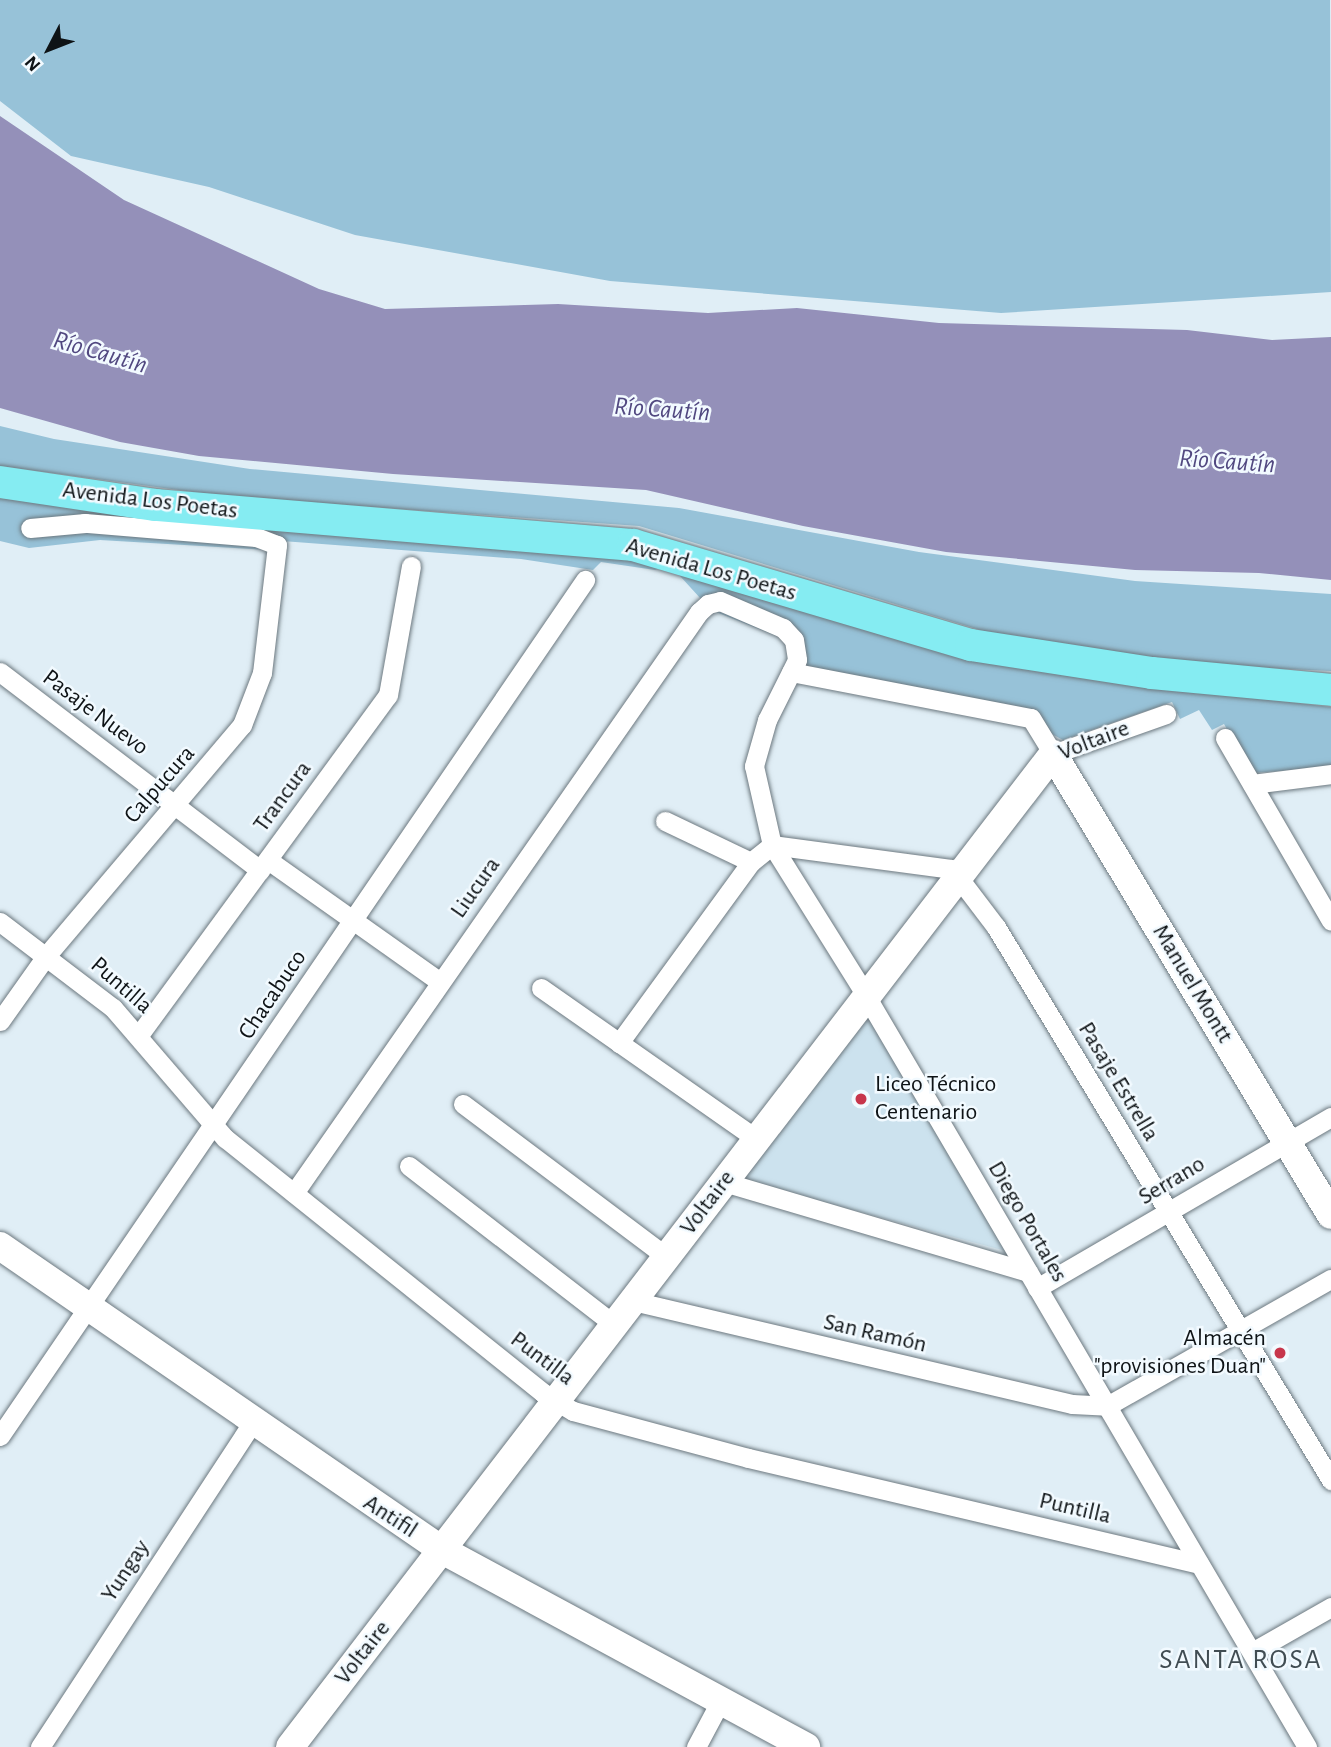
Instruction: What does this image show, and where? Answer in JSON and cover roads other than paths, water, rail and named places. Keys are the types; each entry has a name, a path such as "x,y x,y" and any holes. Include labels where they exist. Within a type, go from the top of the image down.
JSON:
{"main road":[{"name":"Avenida Los Poetas","path":"0,482 156,505 633,545 971,645 1152,673 1331,690"}],"street":[{"name":"Calpucura","path":"0,1021 46,956 242,725 256,698 277,545 256,537 85,523 30,528"},
{"name":"Trancura","path":"139,1035 388,695 411,566"},
{"name":"Chacabuco","path":"0,1436 585,580"},
{"name":"Liucura","path":"294,1193 699,612 708,604 720,601 788,631 798,653 791,672"},
{"path":"791,672 1031,718 1053,754"},
{"name":"Diego Portales","path":"791,672 767,720 754,766 772,845 866,998 1307,1747"},
{"name":"Pasaje Nuevo","path":"0,673 176,804 264,865 354,920 440,982"},
{"name":"Voltaire","path":"290,1747 1053,754 1166,714"},
{"path":"1225,737 1331,921"},
{"name":"Manuel Montt","path":"1053,754 1331,1215"},
{"path":"1252,784 1331,775"},
{"path":"665,821 751,862"},
{"path":"619,1043 751,862 772,845 935,864 960,875"},
{"name":"Pasaje Estrella","path":"960,875 1001,935 1331,1480"},
{"name":"Puntilla","path":"0,922 113,1008 139,1035 213,1126 556,1401 586,1415 748,1458 1199,1564"},
{"path":"541,988 757,1139"},
{"path":"463,1104 667,1257"},
{"name":"Serrano","path":"1033,1280 1168,1212 1331,1117"},
{"path":"409,1166 615,1325"},
{"path":"724,1182 1033,1280"},
{"name":"Antifil","path":"0,1246 442,1550 806,1747"},
{"path":"1107,1406 1331,1279"},
{"name":"San Ramón","path":"633,1301 1072,1404 1107,1406"},
{"name":"Yungay","path":"40,1747 253,1422"},
{"path":"1252,1652 1331,1607"},
{"path":"696,1747 721,1700"}],"water":[{"name":"Río Cautín","path":"0,116 124,200 319,289 385,309 558,304 708,313 797,308 939,323 1187,330 1272,340 1331,337 1331,580 1259,573 1135,570 946,552 803,526 646,490 393,474 199,456 120,442 0,408"}],"place":[{"name":"Liceo Técnico Centenario","path":"861,1099"},
{"name":"Almacén \"provisiones Duan\"","path":"1280,1353"}],"district":[{"name":"SANTA ROSA","path":"1241,1660"}]}
